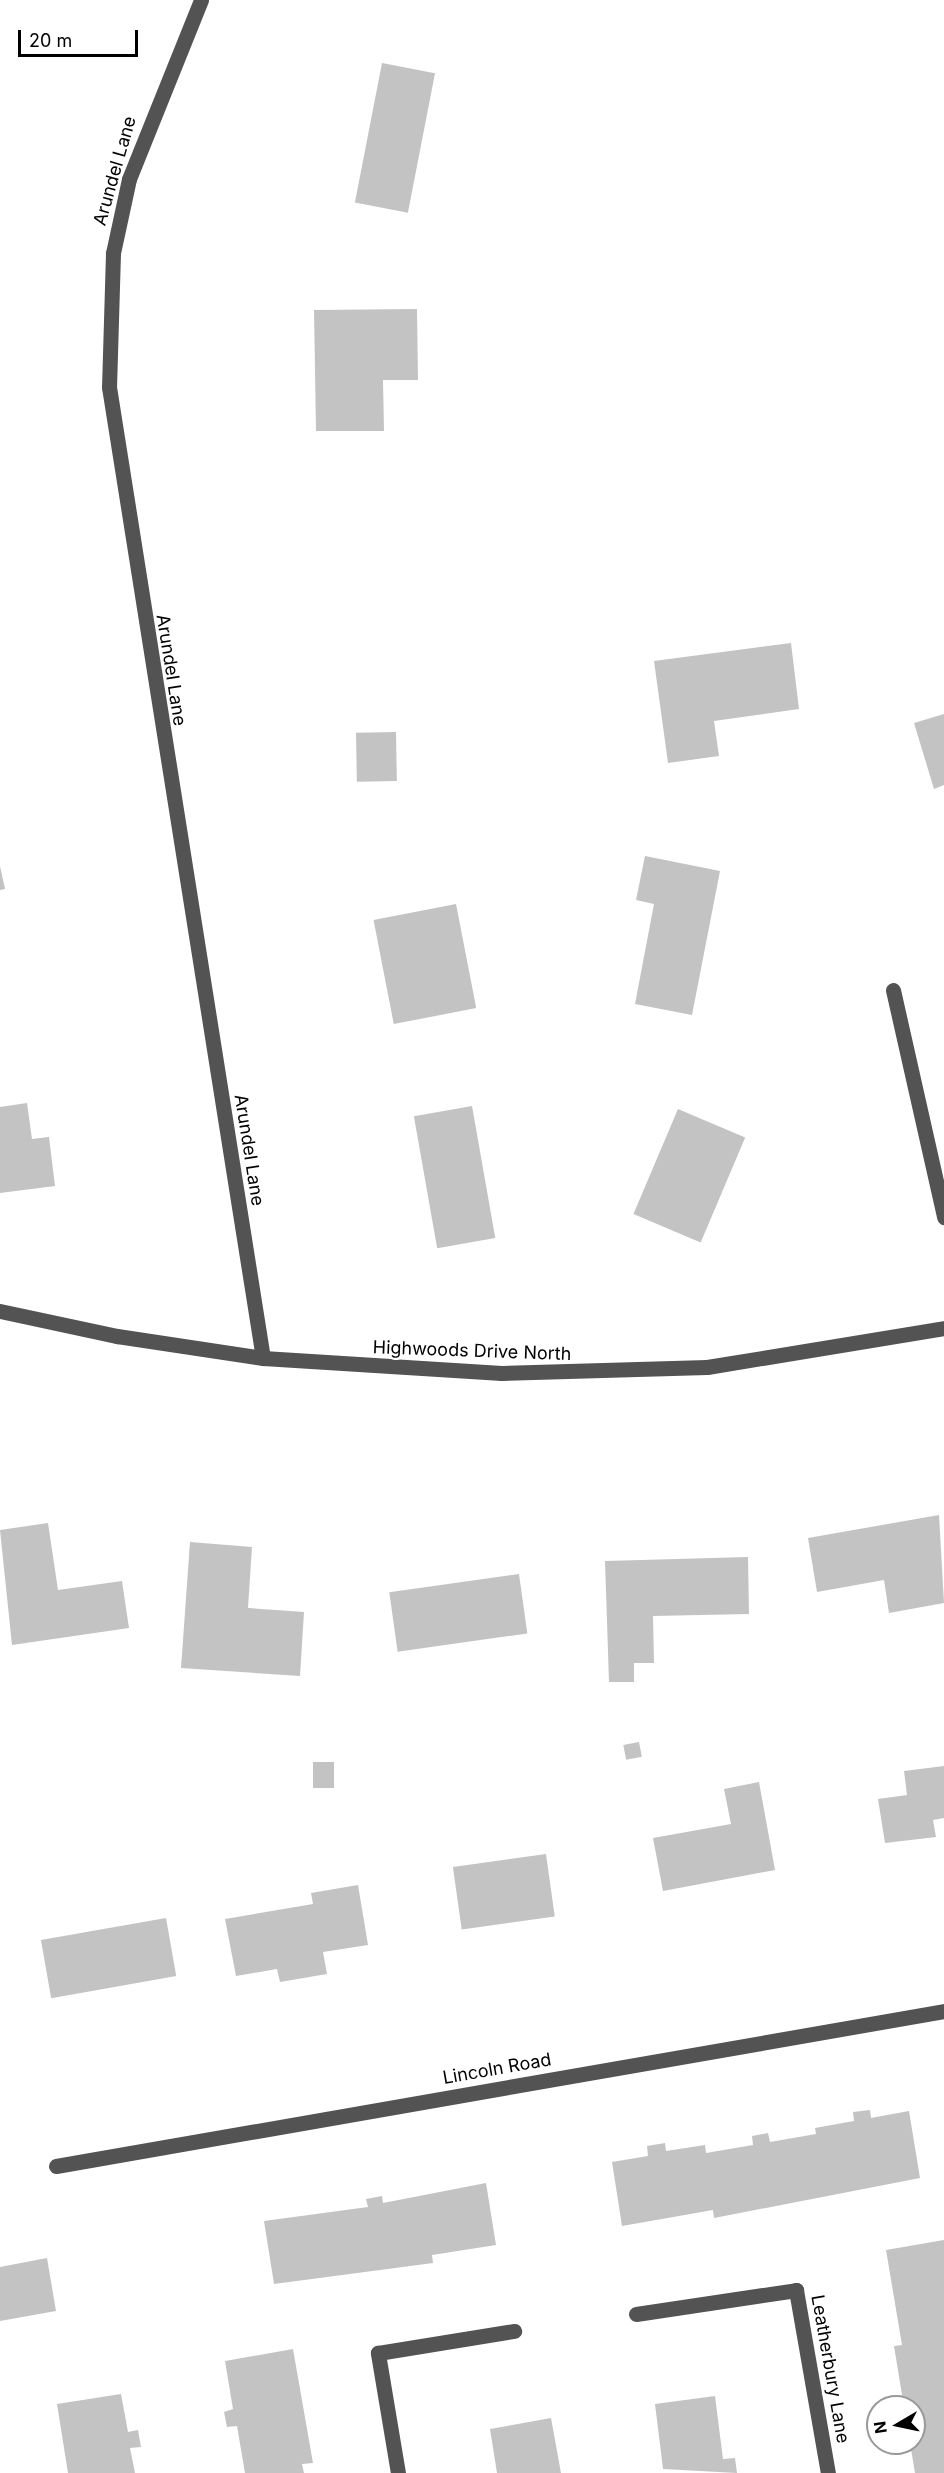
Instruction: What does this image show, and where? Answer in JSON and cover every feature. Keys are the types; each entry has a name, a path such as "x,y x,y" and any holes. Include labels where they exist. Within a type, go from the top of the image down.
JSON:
{"street":[{"name":"Arundel Lane","path":"201,0 129,179 113,254 109,387 263,1358"},
{"path":"893,990 944,1217"},
{"name":"Highwoods Drive North","path":"0,1311 117,1336 263,1358 410,1370 632,1372 764,1361 944,1328"},
{"name":"Lincoln Road","path":"56,2166 944,2011"},
{"name":"Leatherbury Lane","path":"636,2314 796,2290 828,2473"},
{"path":"398,2473 378,2353 514,2331"}],"building":[{"path":"382,63 435,73 408,213 355,202"},
{"path":"417,309 418,380 383,380 384,431 316,431 314,310"},
{"path":"791,643 799,709 714,721 719,756 668,763 654,661"},
{"path":"944,714 944,785 934,789 914,723"},
{"path":"396,732 397,781 357,782 356,733"},
{"path":"645,856 720,871 692,1015 635,1004 654,904 636,900"},
{"path":"0,866 5,889 0,890"},
{"path":"456,904 476,1008 394,1024 374,920"},
{"path":"27,1103 32,1139 49,1137 55,1186 0,1193 0,1107"},
{"path":"472,1106 495,1238 437,1248 414,1116"},
{"path":"678,1109 745,1138 701,1242 633,1214"},
{"path":"939,1515 944,1603 889,1613 884,1580 817,1592 808,1538"},
{"path":"48,1523 58,1590 122,1581 129,1628 12,1645 0,1530"},
{"path":"190,1542 252,1547 248,1608 304,1612 300,1676 181,1668"},
{"path":"748,1557 749,1614 653,1616 654,1663 634,1663 634,1682 609,1682 605,1561"},
{"path":"519,1574 527,1633 398,1652 389,1592"},
{"path":"639,1742 642,1757 626,1760 623,1745"},
{"path":"313,1762 334,1762 334,1788 313,1788"},
{"path":"944,1766 944,1818 933,1820 936,1837 885,1843 878,1799 907,1795 904,1771"},
{"path":"759,1782 775,1870 663,1891 653,1838 731,1824 724,1789"},
{"path":"546,1854 555,1916 462,1929 453,1867"},
{"path":"358,1885 368,1945 323,1952 327,1974 280,1982 277,1969 236,1976 225,1919 313,1904 311,1893"},
{"path":"166,1918 176,1976 51,1998 41,1940"},
{"path":"870,2110 871,2118 909,2111 920,2178 714,2218 713,2210 622,2226 612,2162 648,2156 647,2146 665,2143 666,2151 705,2145 706,2153 753,2145 752,2136 768,2133 770,2142 816,2134 815,2128 854,2121 853,2112"},
{"path":"486,2183 496,2245 432,2255 433,2263 274,2284 264,2221 368,2207 366,2199 382,2196 383,2203"},
{"path":"944,2240 944,2473 915,2473 912,2455 926,2455 926,2395 902,2395 894,2346 902,2345 886,2250"},
{"path":"47,2258 56,2311 0,2321 0,2267"},
{"path":"293,2349 313,2463 302,2464 304,2473 245,2473 237,2426 227,2427 224,2412 233,2409 225,2361"},
{"path":"121,2394 128,2432 138,2430 141,2447 130,2448 135,2473 68,2473 57,2404"},
{"path":"715,2396 723,2459 735,2458 737,2473 663,2469 655,2404"},
{"path":"551,2418 561,2473 497,2473 490,2429"}]}
